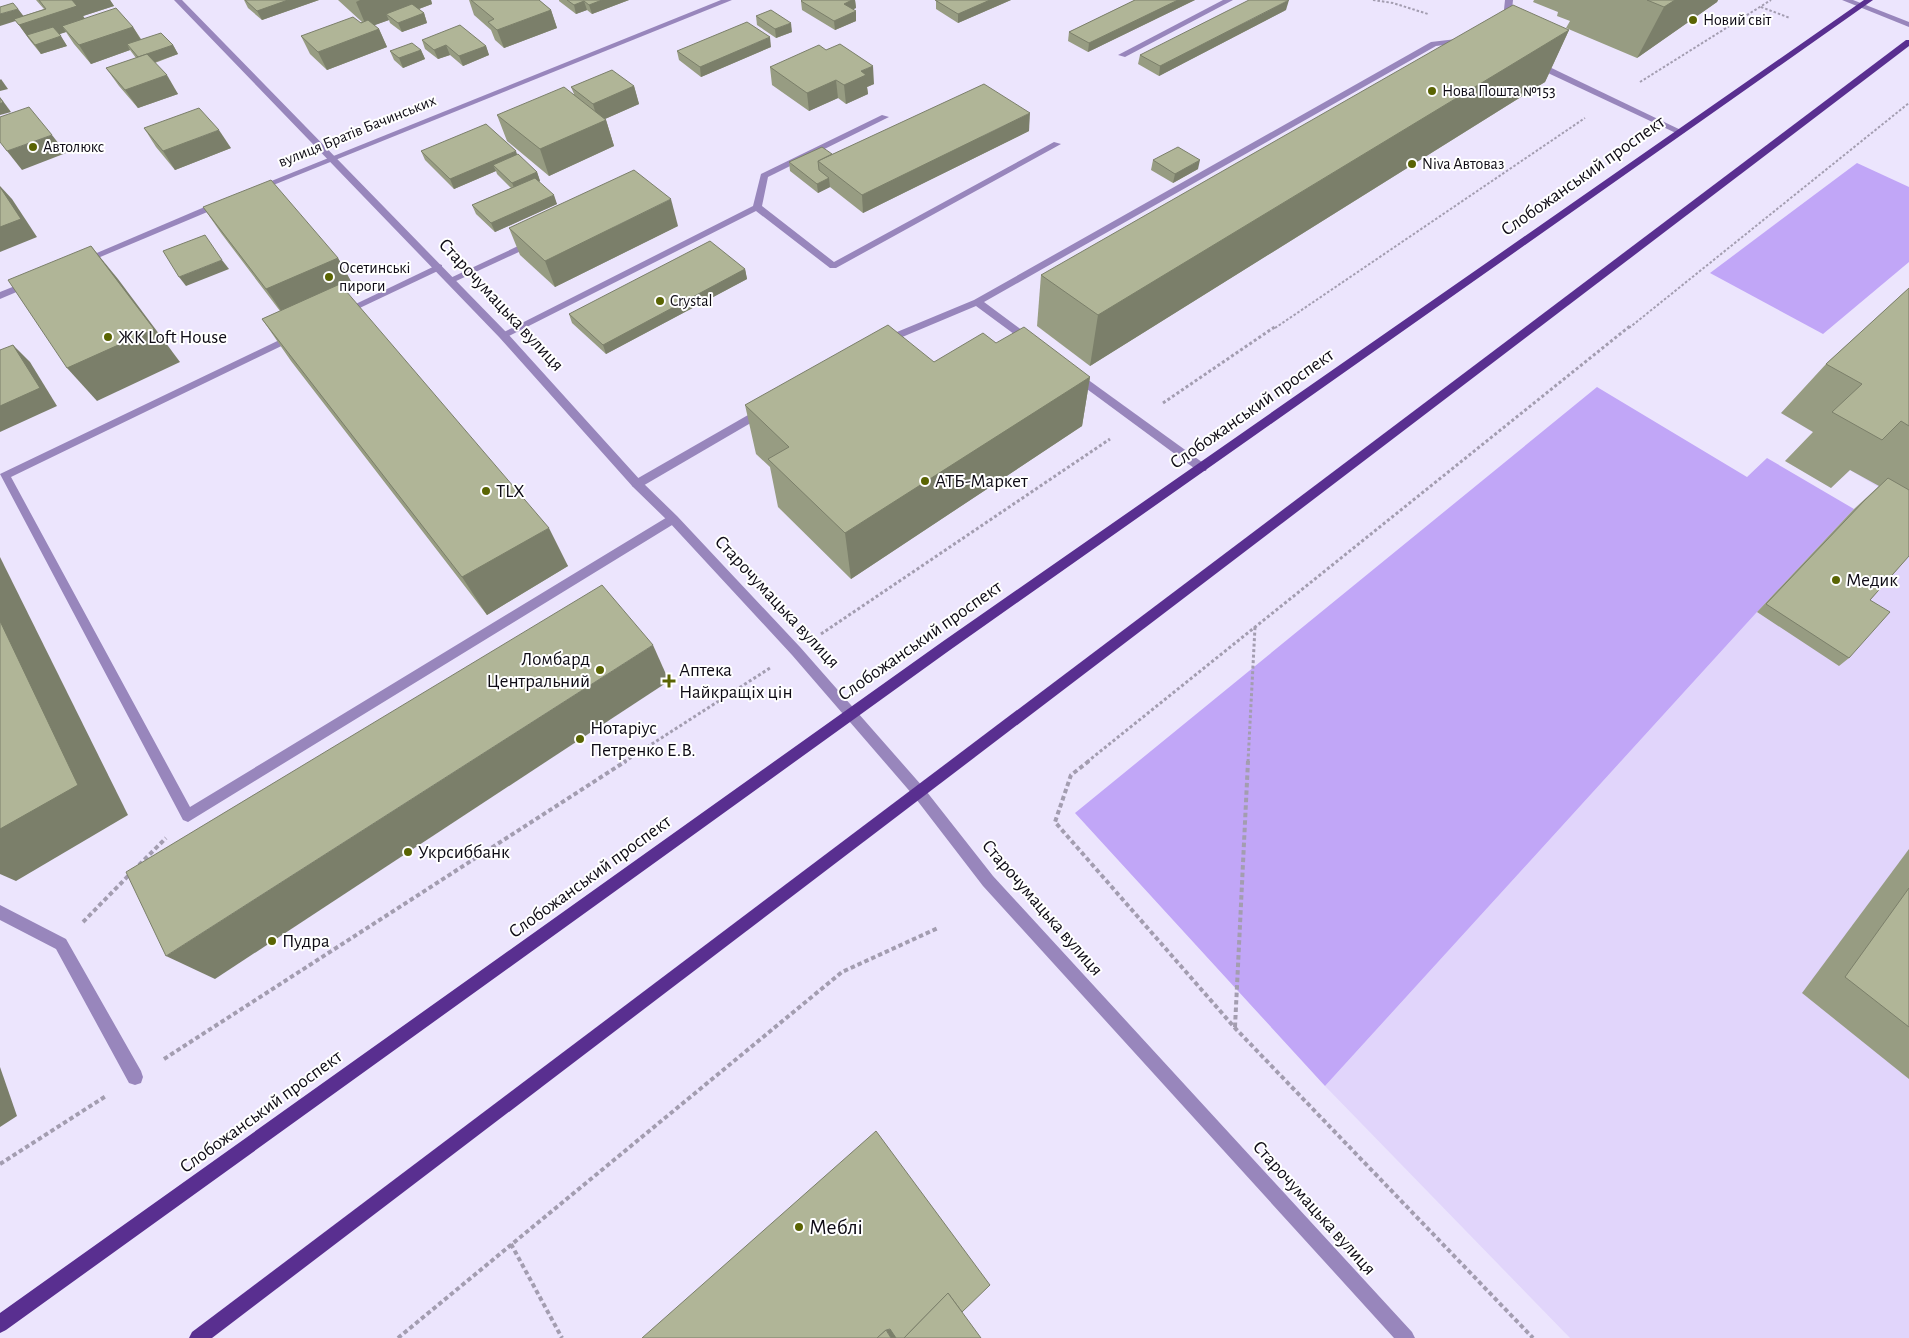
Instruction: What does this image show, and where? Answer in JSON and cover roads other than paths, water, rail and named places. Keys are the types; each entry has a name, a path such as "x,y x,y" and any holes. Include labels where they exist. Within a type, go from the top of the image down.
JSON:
{"main road":[{"name":"Слобожанський проспект","path":"0,1324 851,715 1865,3"},
{"path":"198,1338 1909,42"}],"street":[{"name":"Старочумацька вулиця","path":"178,0 439,267 637,484 673,519 796,651 918,791 988,881 1406,1338"},
{"name":"вулиця Братів Бачинських","path":"248,192 728,0"},
{"path":"1122,54 1229,0"},
{"path":"1500,25 1507,20 1509,0"},
{"path":"1846,0 1865,3 1909,24"},
{"path":"878,344 978,302 1434,44 1473,39"},
{"path":"1525,58 1681,132"},
{"path":"503,335 756,207 764,176 885,117"},
{"path":"756,207 832,266 1056,144"},
{"path":"74,265 230,200"},
{"path":"451,280 540,239"},
{"path":"336,316 439,267"},
{"path":"0,296 37,281"},
{"path":"978,302 1041,350"},
{"path":"309,329 3,476 188,816 673,519"},
{"path":"1065,368 1202,468"},
{"path":"637,484 770,406"},
{"path":"0,912 61,944 135,1077"}],"place":[{"name":"Новий світ","path":"1693,20"},
{"name":"Нова Пошта №153","path":"1432,91"},
{"name":"Автолюкс","path":"33,147"},
{"name":"Niva Автоваз","path":"1412,164"},
{"name":"Осетинські пироги","path":"329,277"},
{"name":"Crystal","path":"660,301"},
{"name":"ЖК Loft House","path":"108,337"},
{"name":"АТБ-Маркет","path":"925,481"},
{"name":"TLX","path":"486,491"},
{"name":"Медик","path":"1836,580"},
{"name":"Ломбард Центральний","path":"600,670"},
{"name":"Аптека Найкращiх цiн","path":"669,681"},
{"name":"Нотаріус Петренко Е.В.","path":"580,739"},
{"name":"Укрсиббанк","path":"408,852"},
{"name":"Пудра","path":"272,941"},
{"name":"Меблі","path":"799,1227"}]}
